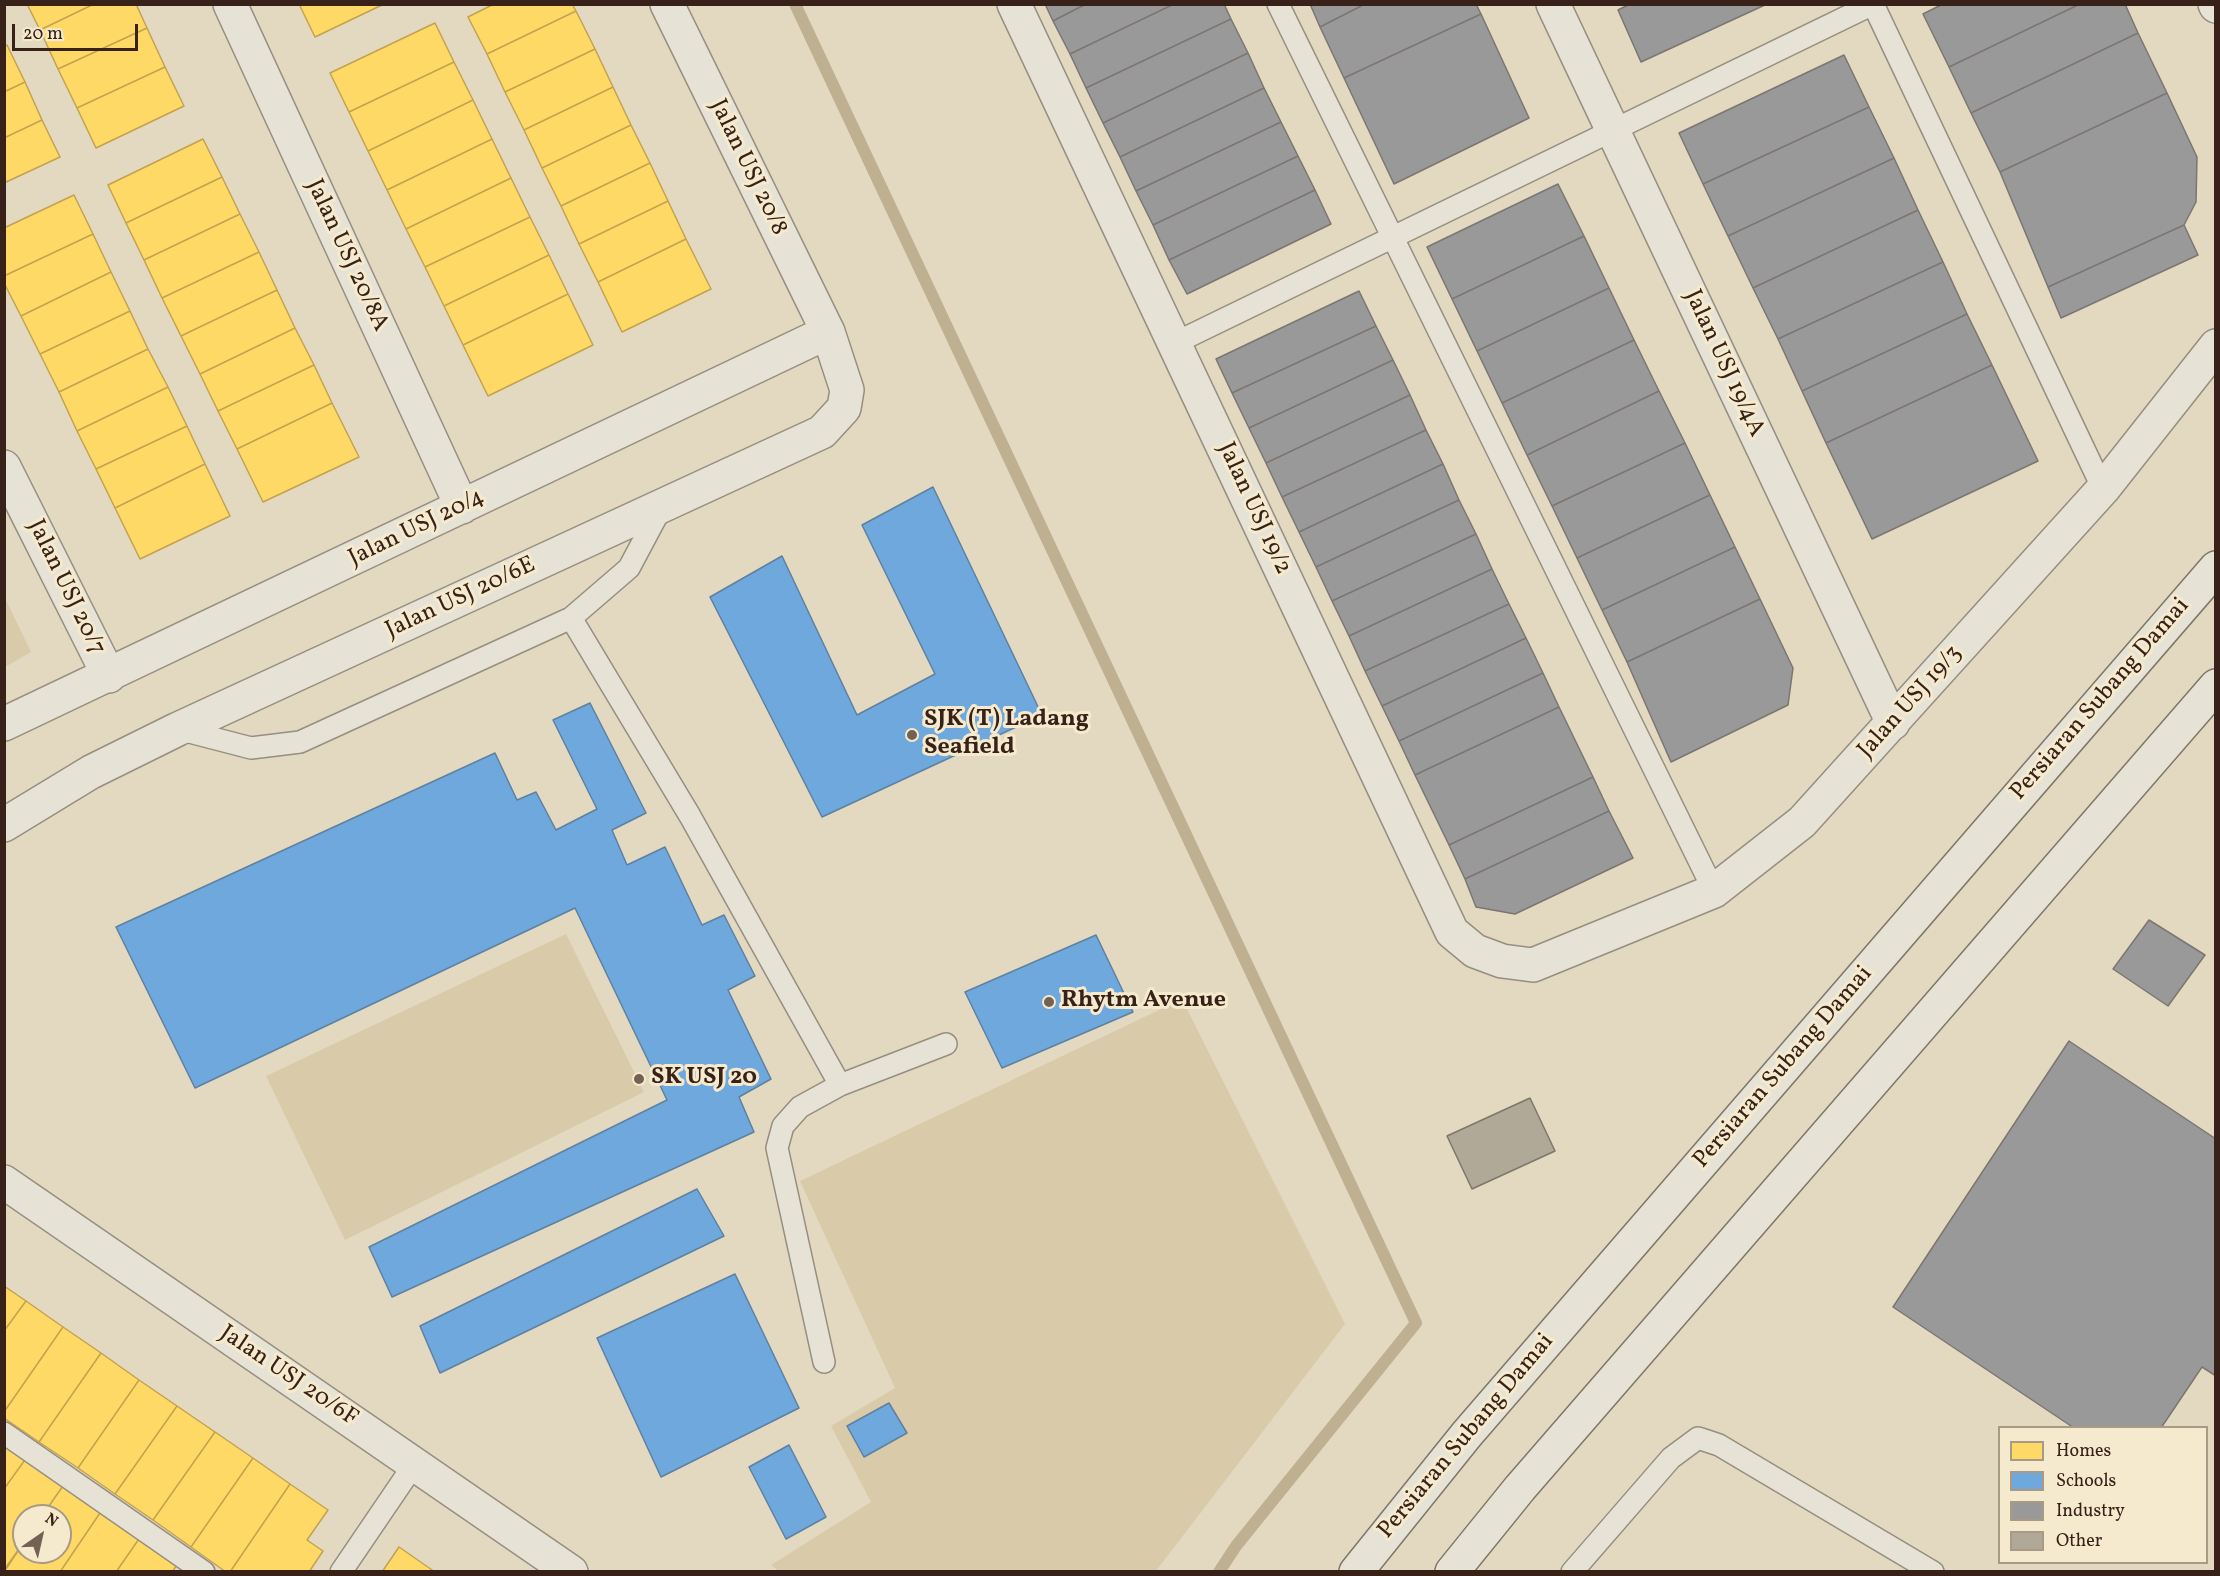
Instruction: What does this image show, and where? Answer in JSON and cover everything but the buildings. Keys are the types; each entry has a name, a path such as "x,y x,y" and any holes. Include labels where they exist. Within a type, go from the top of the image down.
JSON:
{"street":[{"name":"Jalan USJ 20/8A","path":"230,4 462,507"},
{"name":"Jalan USJ 20/8","path":"667,4 828,332"},
{"name":"Jalan USJ 19/2","path":"1014,4 1452,932 1474,951 1502,961 1533,964"},
{"name":"Jalan USJ 19/4A","path":"1553,4 1893,723"},
{"name":"Jalan USJ 20/4","path":"4,724 828,332"},
{"name":"Jalan USJ 20/6E","path":"4,825 91,772 178,729 822,432 844,408 847,390 828,332"},
{"name":"Jalan USJ 19/3","path":"1533,964 1714,891 1802,822 2103,489 2216,346"},
{"name":"Jalan USJ 20/7","path":"4,467 109,676"},
{"name":"Persiaran Subang Damai","path":"1356,1572 1467,1434 2216,568"},
{"path":"1452,1572 1520,1488 2216,686"},
{"name":"Jalan USJ 20/6F","path":"4,1182 571,1572"}],"lane":[{"path":"1278,4 1714,891"},
{"path":"1175,343 1873,5 2103,489"},
{"path":"178,729 251,748 300,742 571,618 629,568 662,506"},
{"path":"571,618 690,816 840,1085"},
{"path":"824,1362 777,1148 783,1126 800,1107 840,1085 946,1044"},
{"path":"4,1433 204,1572"},
{"path":"1572,1572 1671,1458 1698,1438 1719,1445 1933,1572"},
{"path":"341,1572 415,1463"}],"shaded area":[{"path":"4,596 31,652 5,667 4,667"},
{"path":"566,934 644,1092 345,1240 266,1076"},
{"path":"1182,999 1345,1324 1156,1571 780,1572 771,1565 871,1502 831,1426 895,1388 800,1181"}],"waterway":[{"path":"795,4 1416,1323 1236,1546 1219,1572"}],"place":[{"name":"SJK (T) Ladang Seafield","path":"912,735"},
{"name":"Rhytm Avenue","path":"1049,1002"},
{"name":"SK USJ 20","path":"639,1079"}]}
